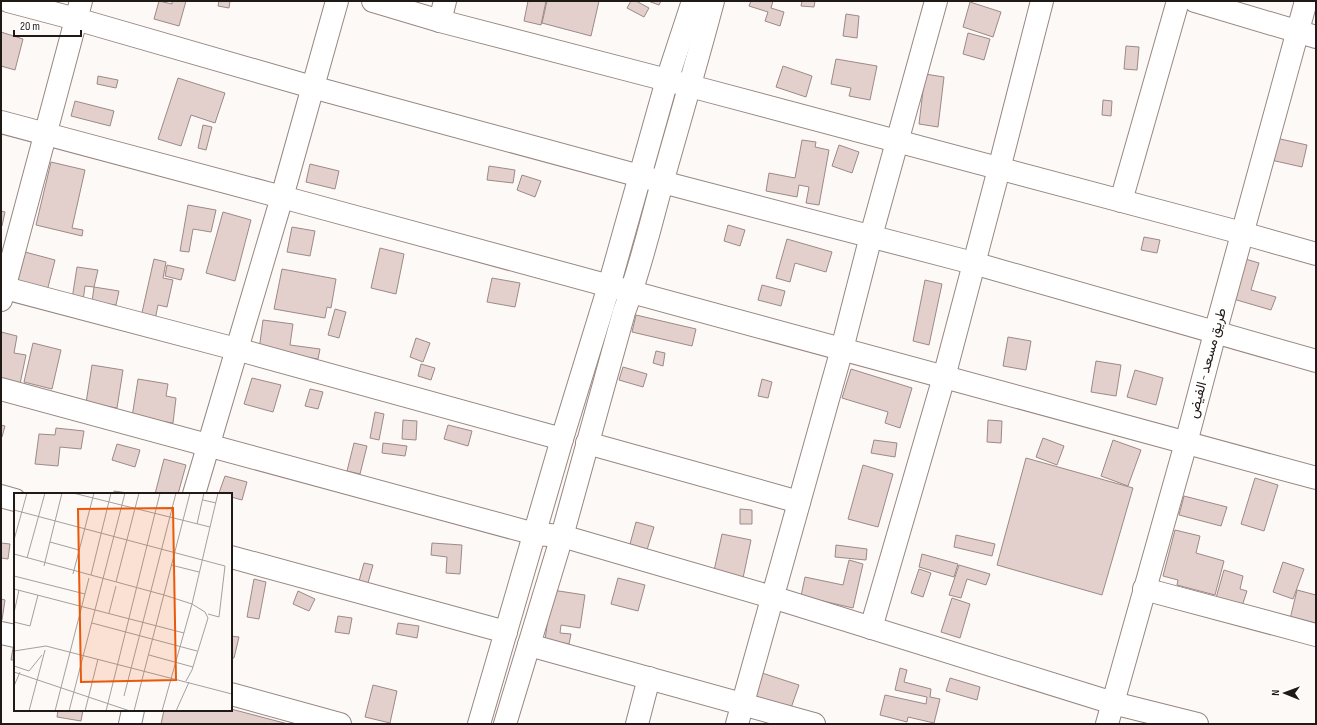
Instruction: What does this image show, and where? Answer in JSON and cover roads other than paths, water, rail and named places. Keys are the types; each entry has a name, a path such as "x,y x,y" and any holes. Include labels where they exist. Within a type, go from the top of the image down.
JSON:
{"street":[{"path":"8,1 78,10 312,87 639,176 973,263 1316,361"},
{"path":"194,493 282,197 337,1"},
{"path":"373,1 443,11 667,80 1316,254"},
{"path":"479,724 562,438 609,286 667,80 693,1"},
{"path":"505,724 562,536 713,1"},
{"path":"740,714 842,349 871,236 936,1"},
{"path":"871,628 944,377 1042,1"},
{"path":"1121,201 1178,1"},
{"path":"1195,1 1307,34"},
{"name":"طريق مسعد - الفيض","path":"1107,724 1186,443 1214,333 1242,233 1307,34 1306,1"},
{"path":"78,10 2,292 236,349 562,438"},
{"path":"1,122 1316,478"},
{"path":"1,389 535,534 562,536 772,597 1113,703 1197,724"},
{"path":"588,443 799,502"},
{"path":"1,496 14,500"},
{"path":"232,557 506,632"},
{"path":"1144,588 1316,635"},
{"path":"1,632 14,636"},
{"path":"529,645 649,678 740,714 814,724"},
{"path":"636,724 649,678"},
{"path":"232,694 311,720 340,724"},
{"path":"130,724 133,711"}]}
